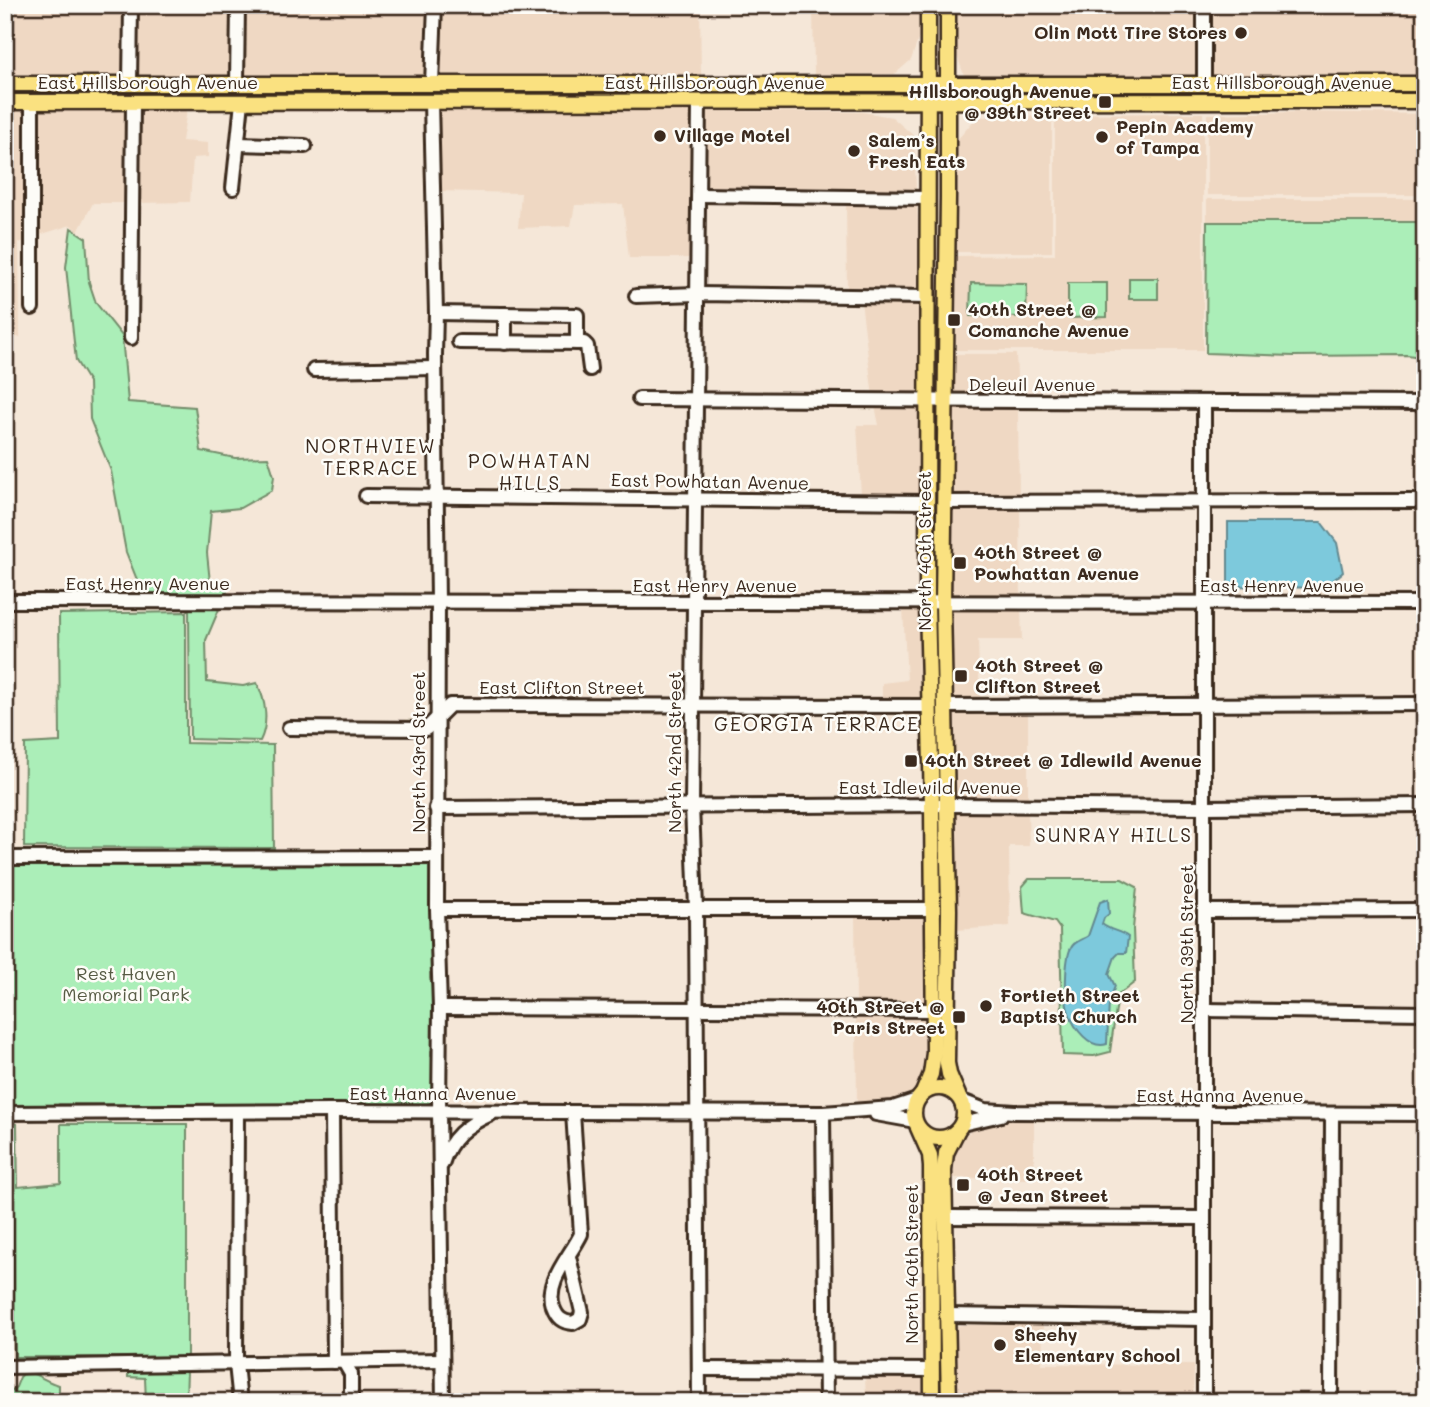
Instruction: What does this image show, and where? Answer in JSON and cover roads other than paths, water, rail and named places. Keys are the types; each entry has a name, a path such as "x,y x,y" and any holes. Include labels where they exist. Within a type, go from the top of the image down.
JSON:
{"main road":[{"name":"North 40th Street","path":"920,1096 934,1063 927,604 928,5"},
{"name":"North 40th Street","path":"948,5 943,604 949,910 947,1063 948,1074 960,1098"},
{"name":"East Hillsborough Avenue","path":"6,84 1425,84"},
{"path":"404,102 411,94 425,94 432,84"},
{"path":"431,102 438,94 451,94 461,84"},
{"path":"1170,103 1188,96 1204,84"},
{"path":"1301,101 1313,93 1317,85"},
{"name":"East Hillsborough Avenue","path":"5,102 1170,103 1423,100"},
{"path":"939,1087 946,1088 960,1098 964,1108 960,1127 944,1138 930,1136 917,1125 913,1114 920,1096 939,1087"},
{"name":"North 40th Street","path":"917,1125 930,1155 932,1402"},
{"name":"North 40th Street","path":"949,1402 944,1162 960,1127"},
{"path":"931,1275 937,1285 938,1301 947,1315"}],"street":[{"path":"130,84 131,5"},
{"path":"237,83 238,5"},
{"path":"432,84 435,5"},
{"path":"1204,5 1204,84"},
{"path":"32,102 32,309"},
{"path":"131,338 133,102"},
{"path":"233,188 242,102"},
{"name":"North 43rd Street","path":"431,102 436,313 436,909 440,1008 443,1402"},
{"name":"North 42nd Street","path":"699,102 692,705 699,1402"},
{"path":"238,144 305,146"},
{"path":"699,195 928,198"},
{"path":"636,296 698,294 928,297"},
{"path":"436,313 577,315 577,343"},
{"path":"505,314 505,343"},
{"path":"459,342 577,343 587,346 590,369"},
{"path":"314,370 435,369"},
{"name":"Deleuil Avenue","path":"639,400 1425,403"},
{"name":"North 39th Street","path":"1204,403 1204,1402"},
{"name":"East Powhatan Avenue","path":"366,496 928,502"},
{"path":"944,502 1425,501"},
{"name":"East Henry Avenue","path":"5,601 1425,603"},
{"path":"945,706 1425,704"},
{"name":"East Clifton Street","path":"289,728 426,729 450,705 929,706"},
{"name":"East Idlewild Avenue","path":"436,808 1425,805"},
{"path":"5,858 437,857"},
{"path":"436,909 933,909"},
{"path":"1205,911 1425,910"},
{"path":"440,1008 932,1010"},
{"path":"1204,1010 1425,1013"},
{"name":"East Hanna Avenue","path":"5,1113 823,1113 893,1108 920,1096"},
{"name":"East Hanna Avenue","path":"960,1098 985,1110 1015,1112 1425,1114"},
{"path":"332,1111 339,1362 351,1374 351,1402"},
{"path":"440,1175 445,1154 453,1139 478,1120 496,1112"},
{"name":"East Hanna Avenue","path":"862,1112 917,1125"},
{"name":"East Hanna Avenue","path":"960,1127 1015,1112"},
{"path":"237,1113 236,1364 240,1402"},
{"path":"569,1257 582,1312 580,1319 573,1324 562,1322 550,1298 556,1276 580,1234 573,1113"},
{"path":"823,1113 826,1402"},
{"path":"1331,1402 1332,1115"},
{"path":"946,1217 1203,1218"},
{"path":"947,1315 1203,1319"},
{"path":"5,1367 442,1360"},
{"path":"699,1369 932,1370"}],"water":[{"path":"1228,522 1321,522 1337,543 1343,572 1324,588 1228,586"},
{"path":"1108,899 1109,914 1102,924 1128,937 1126,953 1119,953 1115,957 1109,974 1115,986 1109,1002 1107,1044 1101,1045 1089,1041 1071,1019 1066,1000 1066,980 1067,961 1072,946 1088,936 1100,902"}],"place":[{"name":"Olin Mott Tire Stores","path":"1241,33"},
{"name":"Hillsborough Avenue @ 39th Street","path":"1105,102"},
{"name":"Village Motel","path":"660,136"},
{"name":"Pepin Academy of Tampa","path":"1102,137"},
{"name":"Salem’s Fresh Eats","path":"854,151"},
{"name":"40th Street @ Comanche Avenue","path":"954,320"},
{"name":"40th Street @ Powhattan Avenue","path":"960,563"},
{"name":"40th Street @ Clifton Street","path":"961,676"},
{"name":"40th Street @ Idlewild Avenue","path":"911,761"},
{"name":"Fortieth Street Baptist Church","path":"986,1006"},
{"name":"40th Street @ Paris Street","path":"959,1017"},
{"name":"40th Street @ Jean Street","path":"963,1185"},
{"name":"Sheehy Elementary School","path":"1000,1345"}],"district":[{"name":"NORTHVIEW TERRACE","path":"371,457"},
{"name":"POWHATAN HILLS","path":"530,472"},
{"name":"GEORGIA TERRACE","path":"817,724"},
{"name":"SUNRAY HILLS","path":"1114,835"}],"park label":[{"name":"Rest Haven Memorial Park","path":"126,984"}]}
